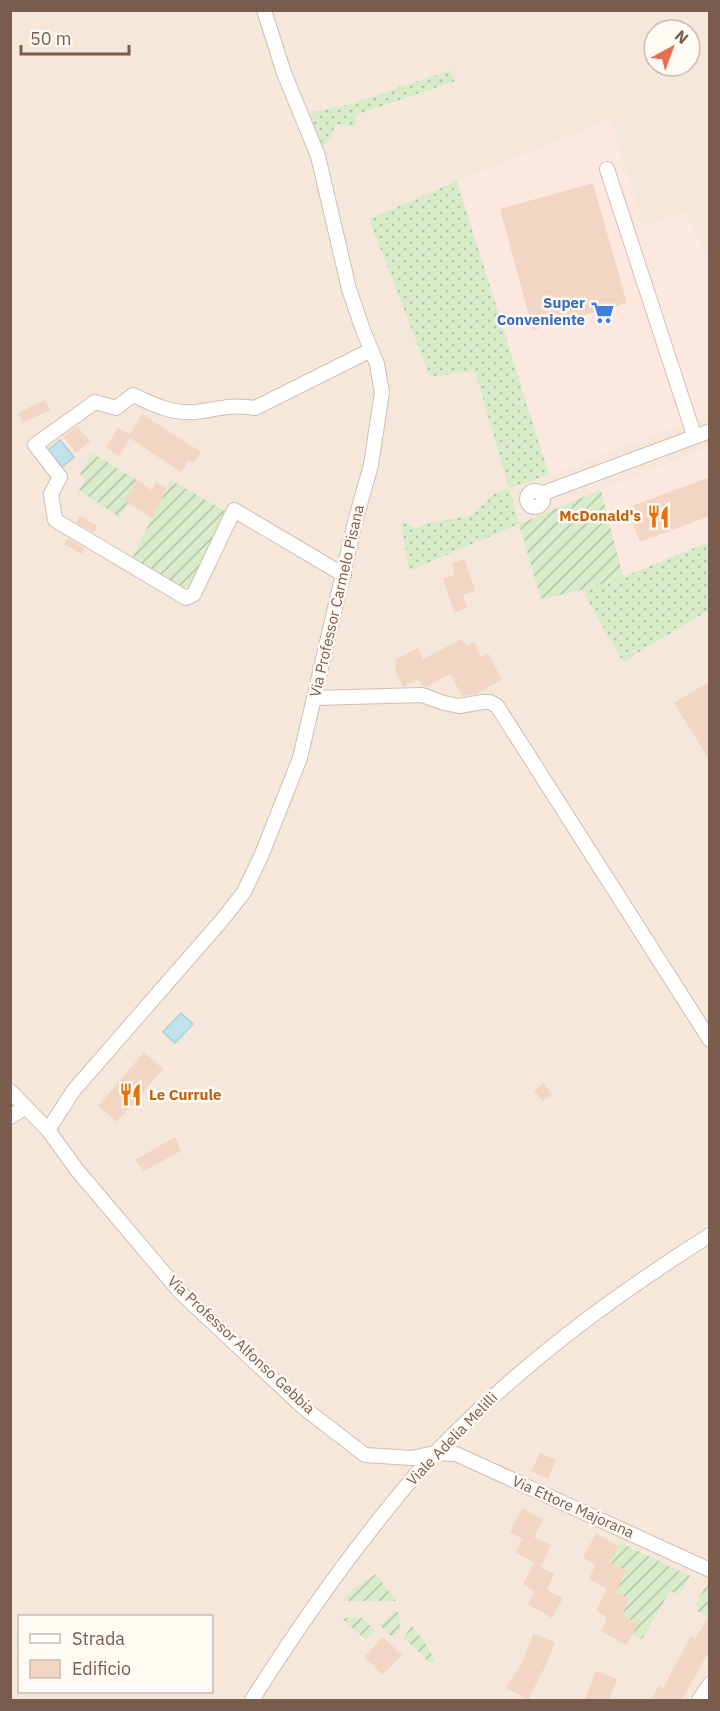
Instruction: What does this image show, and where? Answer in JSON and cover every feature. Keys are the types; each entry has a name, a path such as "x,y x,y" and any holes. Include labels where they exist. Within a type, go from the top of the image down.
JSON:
{"street":[{"name":"Via Professor Carmelo Pisana","path":"48,1130 74,1090 244,892 262,854 300,758 355,522 371,465 381,410 381,377 350,289 318,156 284,73 264,10"},
{"path":"607,168 694,435"},
{"path":"344,575 234,510 194,594 186,598 55,520 51,494 60,477 35,445 95,402 116,408 133,395 164,409 193,412 234,405 255,408 371,350"},
{"path":"541,494 694,435 710,431"},
{"path":"314,698 422,695 459,706 483,702 490,702 497,706 503,712 710,1040"},
{"name":"Via Professor Alfonso Gebbia","path":"10,1090 48,1130 77,1170 181,1293 304,1408 365,1455 412,1458 434,1454"},
{"path":"10,1117 27,1107"},
{"name":"Viale Adelia Melilli","path":"252,1701 325,1589 384,1513 434,1454 502,1388 570,1330 665,1263 710,1235"},
{"name":"Via Ettore Majorana","path":"434,1454 456,1454 710,1570"},
{"path":"699,1701 710,1684"}],"shaded area":[{"path":"11,11 709,11 709,1700 11,1700"},
{"name":"Super Conveniente","path":"611,119 643,225 685,212 709,259 709,414 549,475 457,181"},
{"name":"McDonald's","path":"709,447 709,542 623,577 601,490"}],"green space":[{"path":"450,70 455,81 356,115 355,127 335,124 332,136 323,147 309,113 351,104"},
{"path":"457,181 549,475 509,488 475,371 430,377 369,219"},
{"path":"92,453 137,480 125,501 128,503 119,517 79,490 86,479 80,474"},
{"path":"171,480 226,512 188,590 132,558"},
{"path":"509,488 519,524 409,571 401,521 416,528 427,523 470,516 495,493"},
{"path":"601,490 623,577 582,590 541,599 519,524"},
{"path":"709,542 709,610 623,662 582,590 623,577"},
{"path":"619,1542 690,1576 680,1594 670,1591 642,1639 632,1634 638,1624 622,1615 629,1599 616,1593 609,1562"},
{"path":"376,1574 396,1601 343,1601 351,1590"},
{"path":"707,1584 709,1585 708,1617 698,1611 696,1603"},
{"path":"395,1611 399,1613 400,1630 391,1636 380,1625"},
{"path":"361,1617 375,1630 366,1640 341,1618"},
{"path":"411,1625 423,1639 436,1662 430,1663 404,1638"}],"water":[{"path":"60,440 74,457 62,467 48,450"},
{"path":"181,1013 193,1024 175,1043 163,1032"}],"building":[{"path":"593,183 627,303 533,330 500,209"},
{"path":"45,400 50,410 23,423 18,413"},
{"path":"142,414 201,452 194,463 189,460 181,472 130,438 119,456 106,447 118,428 130,434"},
{"path":"77,426 90,441 76,453 64,437"},
{"path":"707,478 710,484 710,516 640,542 627,508"},
{"path":"137,480 152,490 156,482 167,489 152,518 125,501"},
{"path":"80,516 97,526 94,533 76,522"},
{"path":"67,538 85,548 82,554 64,544"},
{"path":"465,559 475,591 463,595 467,608 454,613 443,578 455,575 452,563"},
{"path":"462,639 466,646 474,642 481,657 488,653 502,680 476,694 462,696 450,674 426,687 422,686 418,679 403,687 395,670 396,659 418,648 423,659"},
{"path":"710,681 710,761 674,703"},
{"path":"144,1052 163,1069 117,1122 98,1106"},
{"path":"543,1083 552,1094 543,1101 534,1091"},
{"path":"175,1137 181,1151 144,1171 135,1160"},
{"path":"540,1453 556,1460 548,1479 531,1471"},
{"path":"522,1508 543,1520 534,1537 551,1545 541,1566 516,1553 522,1539 510,1532"},
{"path":"596,1533 618,1546 609,1562 626,1571 616,1593 629,1599 622,1615 638,1624 626,1645 601,1631 607,1618 596,1610 607,1589 589,1579 595,1565 583,1558"},
{"path":"534,1563 554,1574 547,1590 563,1598 552,1618 528,1604 534,1592 523,1584"},
{"path":"710,1615 710,1650 682,1699 684,1701 650,1701 659,1685 663,1688 691,1636 695,1639"},
{"path":"533,1634 555,1642 528,1700 506,1688 523,1661"},
{"path":"383,1637 402,1655 383,1675 364,1657"},
{"path":"596,1671 617,1679 609,1701 584,1701"}],"place":[{"name":"Super Conveniente","path":"603,312"},
{"name":"McDonald's","path":"659,516"},
{"name":"Le Currule","path":"131,1095"}]}
